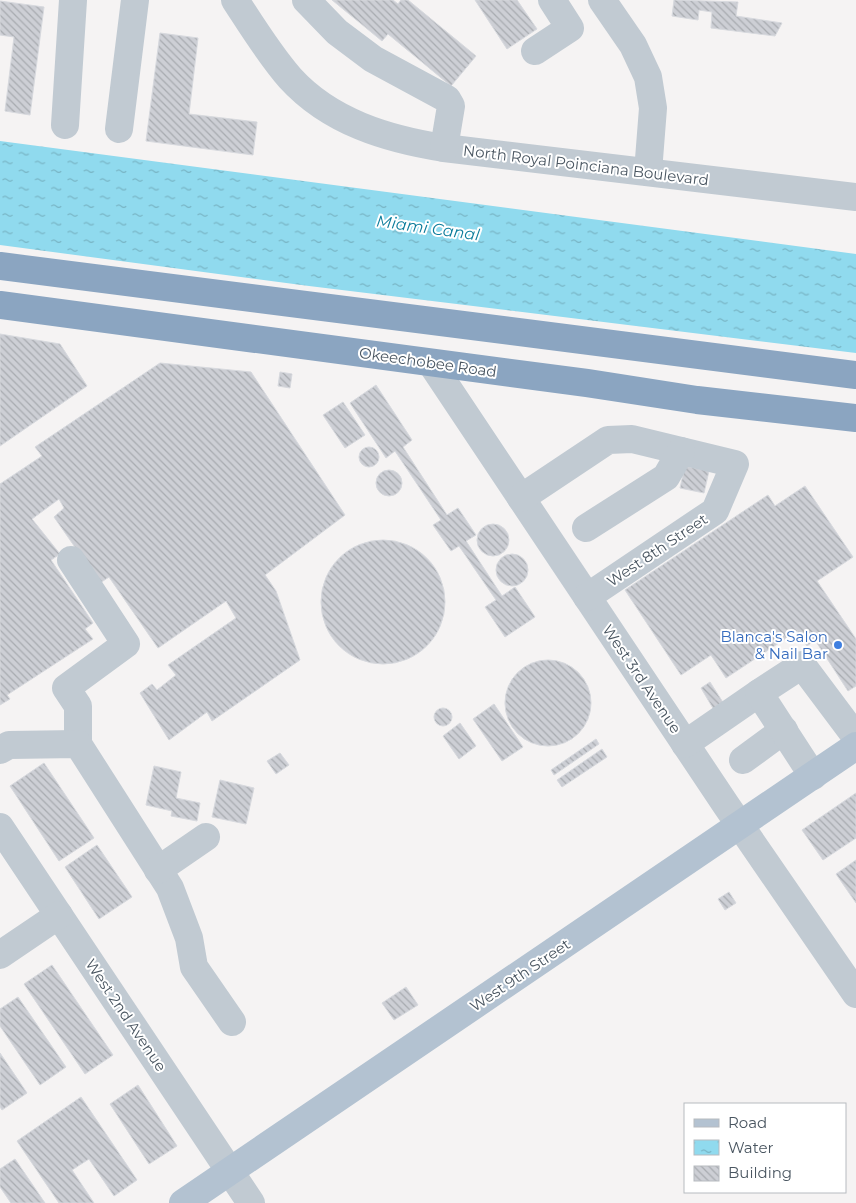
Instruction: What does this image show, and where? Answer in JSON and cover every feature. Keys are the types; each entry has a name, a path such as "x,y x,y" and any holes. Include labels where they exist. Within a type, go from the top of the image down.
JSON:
{"highway":[{"path":"0,266 856,375"},
{"name":"Okeechobee Road","path":"0,305 697,400 856,418"}],"main road":[{"name":"West 9th Street","path":"184,1203 856,746"}],"street":[{"path":"65,125 73,0"},
{"path":"119,130 136,0"},
{"name":"North Royal Poinciana Boulevard","path":"235,0 289,76 307,94 343,118 386,136 444,148 856,197"},
{"path":"306,0 337,32 373,59 447,99 452,106 444,148"},
{"path":"535,51 570,28 552,0"},
{"path":"602,0 633,45 648,77 653,108 648,172"},
{"name":"West 3rd Avenue","path":"431,363 740,826 856,994"},
{"name":"West 8th Street","path":"521,498 608,440 632,439 735,464 715,511 587,597"},
{"path":"586,528 666,477 681,451"},
{"path":"71,560 126,644 66,688 78,706 78,744 170,888 189,938 194,967 232,1022"},
{"path":"685,744 802,665 856,737"},
{"path":"759,693 813,776"},
{"path":"743,760 784,730"},
{"path":"0,750 9,745 78,744"},
{"name":"West 2nd Avenue","path":"0,827 251,1203"},
{"path":"158,870 206,837"},
{"path":"0,955 59,915"}],"water":[{"name":"Miami Canal","path":"0,141 856,254 856,353 309,286 0,245"}],"building":[{"path":"332,0 393,0 398,4 401,0 408,0 476,56 451,86 388,34 382,41"},
{"path":"475,0 517,0 537,29 507,49"},
{"path":"674,0 738,2 736,16 782,23 775,36 711,28 712,12 699,10 698,20 672,16"},
{"path":"0,1 44,7 30,115 5,111 14,37 0,35"},
{"path":"160,33 198,38 189,114 257,122 253,155 146,141"},
{"path":"0,334 60,344 87,386 0,446"},
{"path":"160,363 251,372 345,515 265,575 276,591 300,660 212,721 207,712 169,740 140,693 152,684 157,690 176,675 168,665 236,618 226,601 158,648 109,577 100,583 54,517 64,508 59,499 32,519 60,554 51,560 93,623 85,629 93,639 7,695 10,699 0,705 0,484 42,456 35,447"},
{"path":"280,372 292,374 290,388 278,386"},
{"path":"376,385 412,440 403,447 447,515 458,508 476,535 466,541 502,596 515,587 535,617 505,637 485,607 496,600 459,546 451,551 433,525 441,520 395,451 386,458 350,403"},
{"path":"343,402 365,435 345,448 323,415"},
{"path":"365,447 373,447 379,453 379,461 373,467 365,467 359,461 359,453"},
{"path":"685,466 709,471 704,493 680,488"},
{"path":"389,470 398,474 402,483 398,492 389,496 380,492 376,483 380,474"},
{"path":"805,486 853,557 817,581 856,639 856,686 848,691 815,640 807,646 797,631 726,678 711,655 681,675 625,590 768,495 775,506"},
{"path":"493,524 499,525 504,529 508,534 508,546 504,551 499,555 493,556 487,555 482,551 478,546 477,540 478,534 482,529 487,525"},
{"path":"383,540 407,545 427,558 440,578 445,602 440,626 427,646 407,659 383,664 359,659 339,646 326,626 321,602 326,578 339,558 359,545"},
{"path":"512,554 523,559 528,570 523,581 512,586 501,581 496,570 501,559"},
{"path":"548,660 564,663 572,667 584,679 588,687 591,703 588,719 584,727 572,739 564,743 548,746 532,743 524,739 512,727 508,719 505,703 508,687 512,679 524,667 532,663"},
{"path":"710,682 724,704 714,710 701,688"},
{"path":"494,704 523,747 502,761 473,719"},
{"path":"443,708 449,711 452,717 449,723 443,726 437,723 434,717 437,711"},
{"path":"460,723 476,746 459,759 443,736"},
{"path":"596,739 599,744 554,775 551,770"},
{"path":"602,749 607,757 562,787 557,780"},
{"path":"280,753 289,765 276,774 267,761"},
{"path":"44,763 94,838 59,861 10,786"},
{"path":"154,766 181,772 176,798 200,803 197,821 171,816 172,811 146,805"},
{"path":"220,780 254,788 246,824 212,817"},
{"path":"856,793 856,838 823,860 802,830"},
{"path":"97,845 132,897 99,919 65,867"},
{"path":"856,860 856,903 836,874"},
{"path":"729,892 736,903 725,910 718,899"},
{"path":"52,965 113,1055 85,1074 24,984"},
{"path":"406,987 418,1005 394,1020 382,1003"},
{"path":"18,997 66,1067 40,1085 0,1026 0,1009"},
{"path":"0,1053 27,1093 2,1110 0,1107"},
{"path":"138,1085 177,1146 149,1164 110,1104"},
{"path":"81,1097 137,1180 114,1196 89,1159 72,1170 94,1203 59,1203 17,1141"},
{"path":"15,1159 45,1203 11,1203 0,1187 0,1169"}],"place":[{"name":"Blanca's Salon & Nail Bar","path":"838,645"}]}
